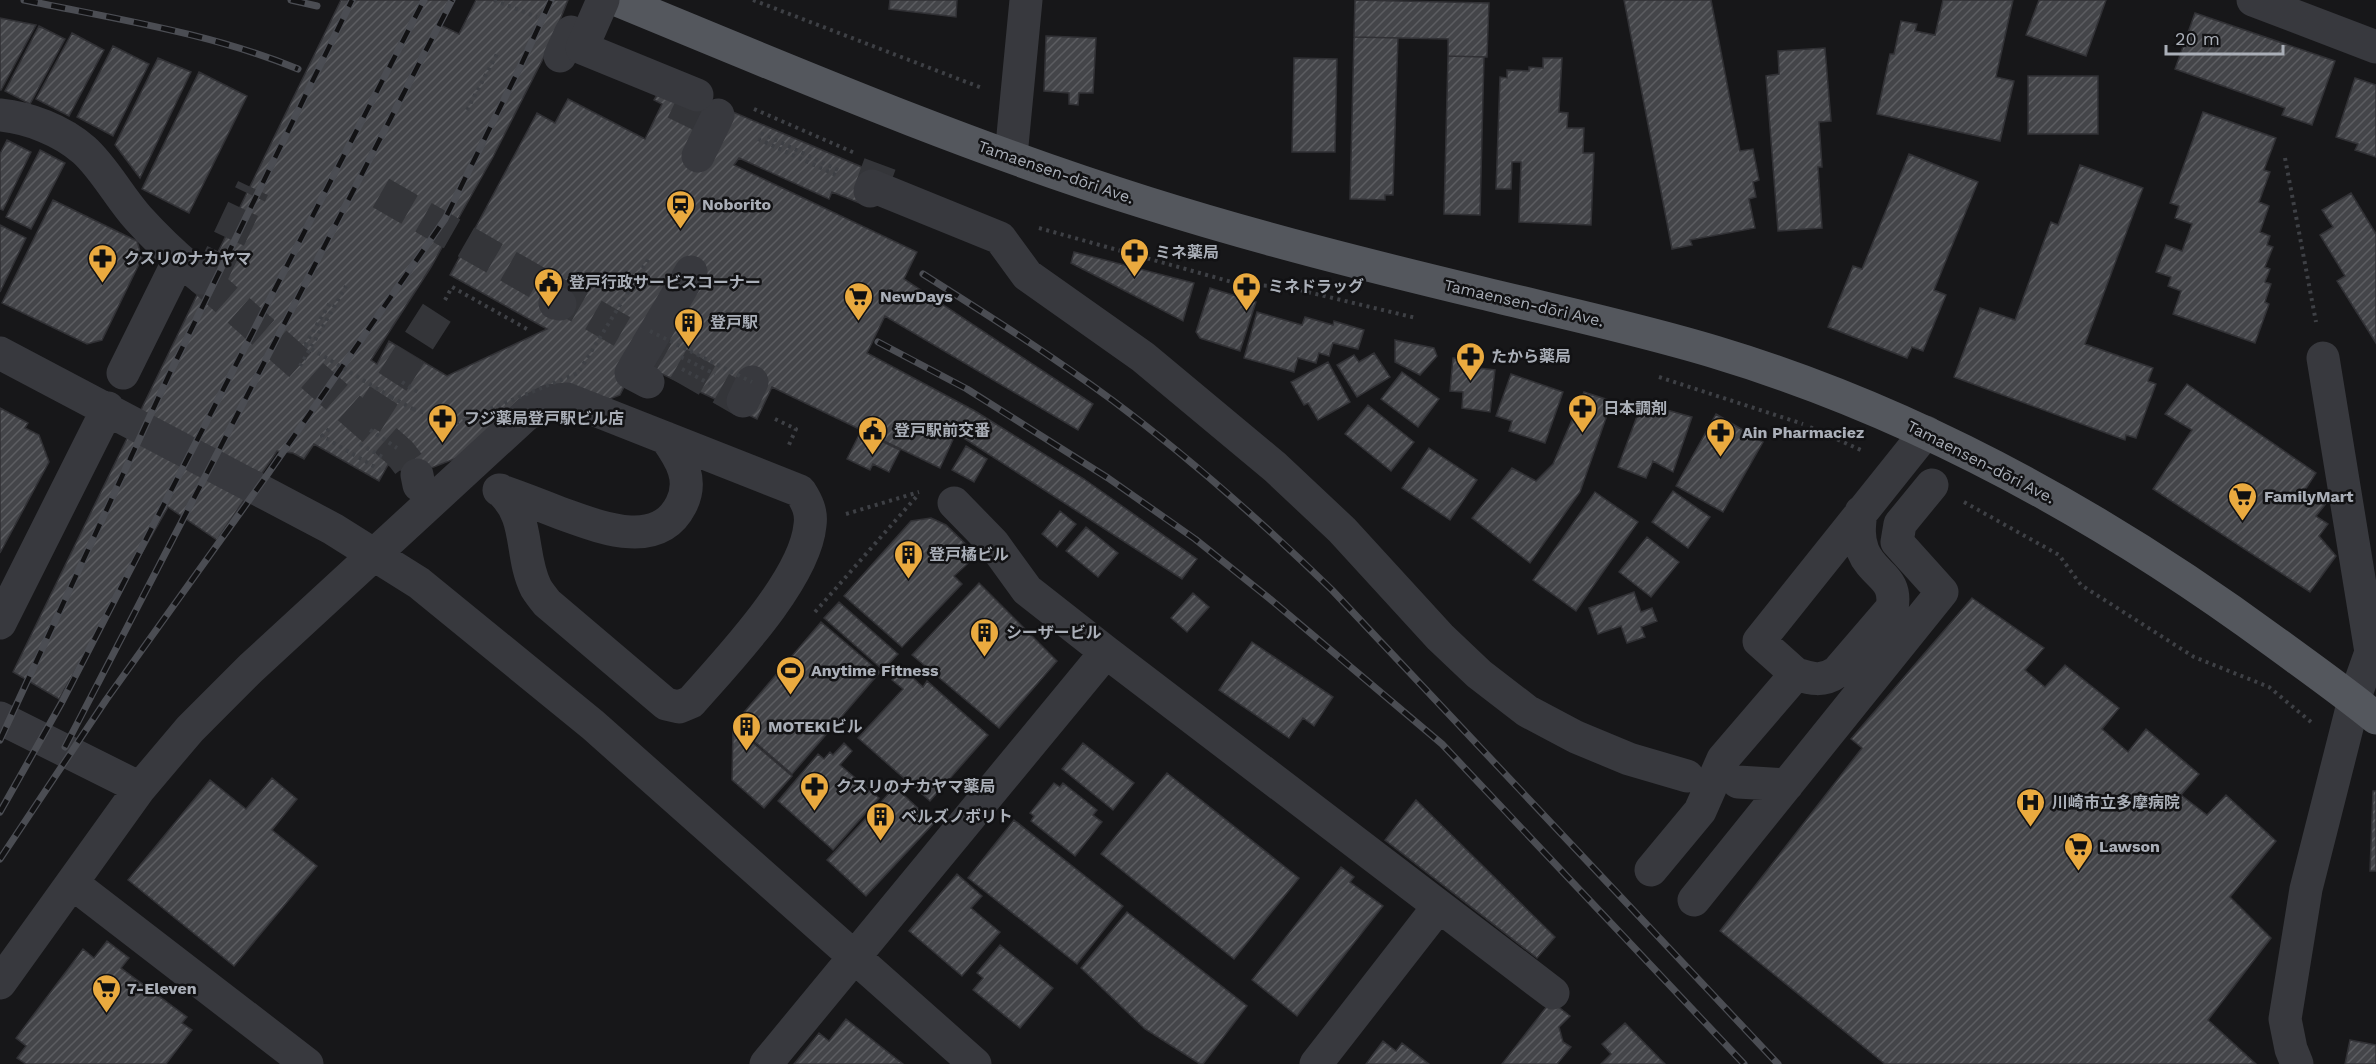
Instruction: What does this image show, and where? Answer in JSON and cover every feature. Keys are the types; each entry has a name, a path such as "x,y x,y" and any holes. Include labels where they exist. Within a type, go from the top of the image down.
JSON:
{"main road":[{"name":"Tamaensen-dōri Ave.","path":"617,0 888,111 1144,202 1377,268 1629,328 1716,352 1825,389 1926,432 2046,494 2127,541 2233,612 2365,709"}],"street":[{"path":"603,0 582,48 720,105 698,156"},
{"path":"1011,156 1026,0"},
{"path":"2253,0 2376,47"},
{"path":"0,115 33,122 59,133 84,150 138,218 191,269 123,373"},
{"path":"871,188 1000,238 1027,275 1143,357 1275,467 1342,530 1440,637 1479,674 1527,711 1576,737 1629,759 1687,776"},
{"path":"648,382 631,373 691,272"},
{"path":"0,353 323,523 376,554 418,583 482,632 593,725 975,1064"},
{"path":"2297,1064 2291,1049 2285,1019 2306,889 2342,746 2365,709 2371,652 2323,358"},
{"path":"0,983 140,788 190,729 251,668 376,554 411,477 548,401 567,399 800,491 808,505 811,524 797,564 761,622 691,702 678,707 666,704 547,603 536,588 529,568 519,515 510,500 500,490"},
{"path":"0,622 108,408"},
{"path":"1861,513 1858,533 1863,551 1873,568 1889,583 1894,595 1892,608 1838,672 1830,678 1818,680 1796,674 1759,640 1926,432"},
{"path":"411,477 474,484 500,490 599,527 622,532 647,531 665,525 677,513 687,495 687,477 680,457 666,438"},
{"path":"1694,900 1942,592 1898,542 1900,524 1932,485"},
{"path":"954,503 993,543 1027,590 1553,993"},
{"path":"766,1064 1106,652"},
{"path":"1651,870 1700,811 1723,759 1796,674"},
{"path":"0,718 140,788"},
{"path":"1738,782 1786,785"},
{"path":"72,883 307,1064"},
{"path":"1316,1064 1439,906"}],"path":[{"path":"494,0 566,44"},
{"path":"753,0 991,92"},
{"path":"467,110 498,52"},
{"path":"720,105 860,155"},
{"path":"761,133 871,188"},
{"path":"758,139 871,188"},
{"path":"2285,158 2323,358"},
{"path":"1037,228 1239,284 1287,287 1426,320"},
{"path":"331,301 305,345 413,409 456,423 578,373 649,258"},
{"path":"300,366 346,286"},
{"path":"444,300 452,287 537,334"},
{"path":"650,338 753,398 796,429 787,449"},
{"path":"650,338 753,398"},
{"path":"650,338 753,398"},
{"path":"1658,377 1806,425 1898,467"},
{"path":"402,382 421,394"},
{"path":"329,429 322,436 411,477"},
{"path":"370,430 397,448"},
{"path":"360,444 411,477"},
{"path":"1932,485 2059,555 2081,585 2194,657 2269,687 2342,746"},
{"path":"809,618 922,491 839,516"},
{"path":"831,578 839,585"}],"building":[{"name":"登戸駅","path":"341,0 449,0 438,24 459,34 476,0 568,0 550,45 493,157 431,267 371,360 377,364 389,341 447,376 547,329 450,275 537,113 555,123 568,99 645,139 662,104 654,100 661,88 726,109 876,173 862,204 832,192 829,199 739,158 734,165 917,252 904,279 1093,404 1078,430 885,316 867,353 975,411 1084,479 1197,559 1182,579 956,433 940,468 772,387 757,419 660,373 626,383 620,395 413,475 388,465 379,481 314,444 304,459 293,453 277,451 217,540 168,507 59,699 13,672"},
{"path":"890,0 957,0 956,17 889,9"},
{"path":"1355,0 1489,3 1487,57 1448,56 1448,39 1354,37"},
{"path":"1624,0 1711,0 1740,151 1753,149 1759,180 1753,182 1756,197 1749,199 1755,228 1690,240 1692,245 1672,249"},
{"path":"1943,0 2013,0 1996,77 2014,81 2000,141 1877,114 1890,54 1894,54 1901,21 1917,24 1915,31 1935,35"},
{"path":"2039,0 2106,0 2086,56 2026,35"},
{"path":"2195,13 2335,61 2312,125 2282,115 2285,108 2175,69"},
{"path":"0,18 36,25 1,90 0,90"},
{"path":"39,26 65,39 30,104 5,91"},
{"path":"72,33 104,50 69,116 36,99"},
{"path":"1046,36 1096,38 1093,93 1079,93 1078,105 1069,104 1069,93 1044,91"},
{"path":"1354,37 1398,38 1393,195 1385,195 1385,200 1350,199"},
{"path":"113,46 149,64 113,136 77,117"},
{"path":"1825,48 1831,121 1819,122 1822,167 1818,167 1822,228 1778,231 1766,76 1779,74 1778,51"},
{"path":"1448,56 1484,57 1480,215 1444,214"},
{"path":"158,58 191,72 140,178 115,145"},
{"path":"1294,58 1337,59 1335,152 1292,152"},
{"path":"1543,58 1562,58 1559,112 1568,113 1567,128 1584,128 1583,153 1594,153 1591,225 1519,222 1521,162 1512,162 1511,189 1496,189 1500,77 1507,78 1507,70 1529,71 1529,67 1543,68"},
{"path":"199,72 247,96 189,213 142,189"},
{"path":"2028,76 2098,76 2098,134 2028,134"},
{"path":"2355,78 2376,85 2376,157 2355,150 2358,144 2336,137"},
{"path":"2203,112 2276,138 2264,170 2270,172 2259,202 2269,206 2260,232 2270,236 2267,245 2273,247 2265,267 2270,269 2265,282 2271,284 2265,302 2269,304 2255,343 2173,314 2181,291 2168,286 2171,277 2156,272 2166,245 2182,251 2192,224 2175,218 2179,206 2170,203"},
{"path":"7,140 31,152 3,210 0,209 0,154"},
{"path":"40,150 65,163 31,229 6,217"},
{"path":"1909,154 1978,182 1934,290 1946,295 1923,351 1912,347 1907,358 1828,327 1853,266 1862,269"},
{"path":"2080,165 2143,188 2085,344 2153,368 2148,381 2156,384 2136,438 2126,435 2125,440 1954,377 1980,308 2015,320 2051,222 2058,225"},
{"path":"2351,193 2376,234 2376,343 2337,281 2345,276 2320,235 2333,227 2322,210"},
{"path":"53,200 137,241 142,258 102,340 87,344 2,303"},
{"path":"0,225 26,238 0,292"},
{"path":"1074,252 1194,283 1183,321 1071,263"},
{"path":"1210,288 1256,302 1240,351 1200,338 1196,332"},
{"path":"1257,312 1302,325 1305,317 1333,325 1334,321 1364,330 1358,349 1333,343 1329,356 1319,353 1316,363 1298,358 1294,372 1244,358"},
{"path":"1395,340 1434,348 1437,356 1420,375 1395,362"},
{"path":"1374,353 1390,377 1357,397 1337,365 1354,355 1359,362"},
{"path":"1453,358 1470,360 1469,367 1495,370 1490,412 1462,408 1463,392 1450,391"},
{"path":"1328,362 1350,402 1318,420 1308,403 1304,405 1291,382"},
{"path":"1402,372 1439,399 1418,427 1381,399"},
{"path":"1511,374 1563,392 1545,443 1509,431 1512,421 1496,416"},
{"path":"2187,384 2316,473 2305,490 2328,501 2316,516 2328,524 2319,536 2336,556 2310,592 2153,489 2192,430 2165,414"},
{"path":"1584,392 1612,401 1580,492 1530,563 1472,518 1512,468 1536,481 1553,464"},
{"path":"1642,403 1692,417 1673,472 1653,461 1646,478 1618,467"},
{"path":"1368,405 1414,442 1391,471 1345,434"},
{"path":"0,408 28,423 25,428 39,435 49,462 0,553"},
{"path":"1716,414 1763,442 1723,512 1676,486"},
{"name":"登戸駅前交番","path":"861,431 900,450 889,472 873,464 870,470 847,459"},
{"path":"966,446 987,459 974,482 952,470"},
{"path":"1429,448 1477,480 1450,520 1402,488"},
{"path":"1673,491 1710,517 1688,548 1652,522"},
{"path":"1595,492 1638,522 1576,611 1533,580"},
{"path":"1060,511 1076,524 1057,547 1042,534"},
{"name":"登戸橘ビル","path":"931,518 946,525 977,555 954,576 962,584 902,647 844,596 911,521"},
{"path":"1086,527 1118,553 1098,577 1066,551"},
{"path":"1647,537 1679,562 1651,597 1619,572"},
{"name":"シーザービル","path":"979,583 1057,661 999,728 912,655"},
{"path":"1634,592 1641,612 1652,608 1657,621 1641,627 1645,637 1627,643 1621,626 1598,634 1589,608"},
{"path":"1193,593 1209,607 1187,632 1171,618"},
{"name":"川崎市立多摩病院","path":"1972,598 2044,648 2025,670 2045,687 2065,665 2119,708 2102,729 2128,752 2146,729 2199,774 2181,795 2207,815 2226,795 2276,841 2230,897 2271,938 2208,1020 2256,1064 1885,1064 1720,931 1862,748 1851,739"},
{"path":"839,602 898,654 883,670 824,618"},
{"path":"821,622 880,672 792,774 734,724"},
{"path":"1252,642 1333,697 1314,726 1303,718 1289,738 1219,690"},
{"path":"902,668 923,687 927,681 988,735 930,801 858,738 903,689 892,680"},
{"name":"MOTEKIビル","path":"733,726 792,776 764,808 732,780"},
{"path":"844,743 852,751 840,765 879,798 833,850 778,801 818,754 824,759 830,752 833,755"},
{"path":"1083,743 1134,783 1113,810 1062,769"},
{"path":"1167,773 1299,878 1234,959 1101,854"},
{"path":"272,778 297,799 272,830 317,866 234,966 128,880 210,780 246,809"},
{"path":"1054,783 1060,787 1063,783 1097,810 1093,815 1102,822 1075,856 1031,821 1034,816 1030,813"},
{"name":"ベルズノボリト","path":"895,787 934,823 866,896 827,860"},
{"path":"2373,791 2376,791 2376,871 2370,871"},
{"path":"1416,800 1555,937 1537,958 1385,840"},
{"path":"1014,820 1123,906 1077,964 968,878"},
{"path":"1341,867 1354,877 1350,882 1383,906 1297,1016 1252,980"},
{"path":"957,874 982,896 971,908 1000,932 962,976 909,931"},
{"path":"1127,912 1247,1006 1203,1064 1145,1029 1081,968"},
{"path":"107,941 129,958 121,968 187,1017 182,1023 192,1030 166,1064 26,1064 17,1058 26,1046 16,1038 83,949 94,958"},
{"path":"1000,945 1053,988 1020,1028 973,990 983,978 977,973"},
{"path":"1551,1001 1570,1016 1559,1027 1563,1042 1571,1047 1557,1064 1502,1064"},
{"path":"846,1019 903,1064 794,1064 819,1033 829,1041"},
{"path":"1625,1023 1665,1064 1601,1064 1611,1054 1602,1044"},
{"path":"2350,1040 2376,1045 2376,1064 2345,1064"},
{"path":"1383,1041 1396,1051 1402,1043 1429,1064 1366,1064"}],"tunnel":[{"path":"697,95 681,128 707,139"},
{"path":"872,186 880,164"},
{"path":"208,283 253,188"},
{"path":"381,193 743,401"},
{"path":"202,278 400,453 417,475"},
{"path":"366,423 445,300"}],"railway":[{"path":"24,0 197,36 265,56 298,69"},
{"path":"291,0 317,6"},
{"path":"0,740 168,377 352,0"},
{"path":"0,812 62,702 424,0"},
{"path":"65,747 452,0"},
{"path":"0,859 106,700 265,478 445,219 551,0"},
{"path":"923,274 1042,351 1112,400 1225,491 1279,540 1332,590 1778,1064"},
{"path":"878,342 967,389 1108,478 1195,539 1270,599 1442,744 1744,1064"}],"place":[{"name":"Noborito","path":"681,230"},
{"name":"ミネ薬局","path":"1134,278"},
{"name":"クスリのナカヤマ","path":"103,284"},
{"name":"登戸行政サービスコーナー","path":"548,308"},
{"name":"ミネドラッグ","path":"1247,312"},
{"name":"NewDays","path":"859,322"},
{"name":"登戸駅","path":"689,348"},
{"name":"たから薬局","path":"1470,382"},
{"name":"日本調剤","path":"1582,434"},
{"name":"フジ薬局登戸駅ビル店","path":"443,444"},
{"name":"登戸駅前交番","path":"873,456"},
{"name":"Ain Pharmaciez","path":"1721,458"},
{"name":"FamilyMart","path":"2243,522"},
{"name":"登戸橘ビル","path":"908,580"},
{"name":"シーザービル","path":"985,658"},
{"name":"Anytime Fitness","path":"790,696"},
{"name":"MOTEKIビル","path":"747,752"},
{"name":"クスリのナカヤマ薬局","path":"815,812"},
{"name":"川崎市立多摩病院","path":"2031,828"},
{"name":"ベルズノボリト","path":"880,842"},
{"name":"Lawson","path":"2078,872"},
{"name":"7-Eleven","path":"106,1014"}]}
